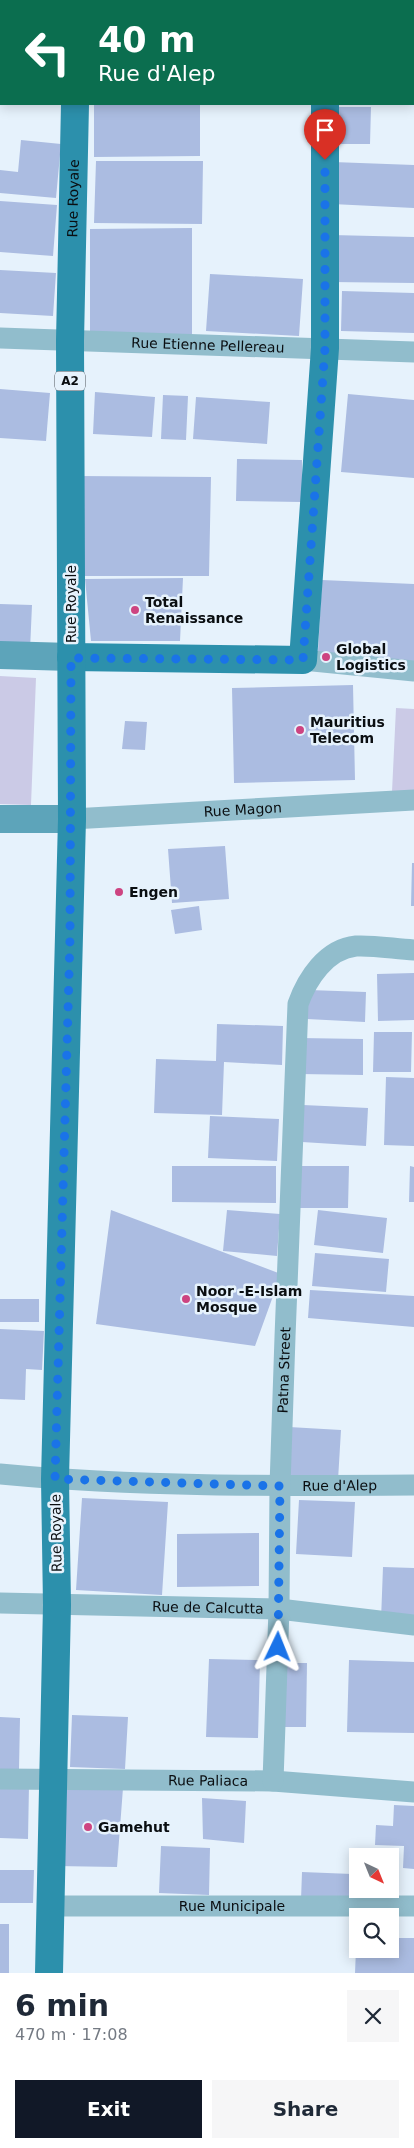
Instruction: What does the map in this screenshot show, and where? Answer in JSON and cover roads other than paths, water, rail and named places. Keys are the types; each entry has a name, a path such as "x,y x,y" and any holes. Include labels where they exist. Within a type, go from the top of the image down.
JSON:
{"main road":[{"name":"Rue Royale","path":"48,1973 51,1781 57,1605 55,1479 72,819 70,342 75,105"},
{"path":"0,655 71,658 303,660 325,348 325,105"},
{"path":"0,819 72,819"}],"street":[{"name":"Rue Etienne Pellereau","path":"0,338 70,342 414,352"},
{"path":"303,660 414,672"},
{"name":"Rue Magon","path":"72,819 414,800"},
{"name":"Patna Street","path":"273,1781 279,1609 280,1486 298,1004 306,983 320,965 336,953 355,946 414,950"},
{"name":"Rue d'Alep","path":"0,1474 55,1479 280,1486 414,1485"},
{"name":"Rue de Calcutta","path":"0,1603 279,1609 414,1625"},
{"name":"Rue Paliaca","path":"0,1779 51,1781 273,1781 414,1792"},
{"name":"Rue Municipale","path":"50,1906 414,1906"}],"place":[{"name":"Total Renaissance","path":"135,610"},
{"name":"Global Logistics","path":"326,657"},
{"name":"Mauritius Telecom","path":"300,730"},
{"name":"Engen","path":"119,892"},
{"name":"Noor -E-Islam Mosque","path":"186,1299"},
{"name":"Gamehut","path":"88,1827"}]}
